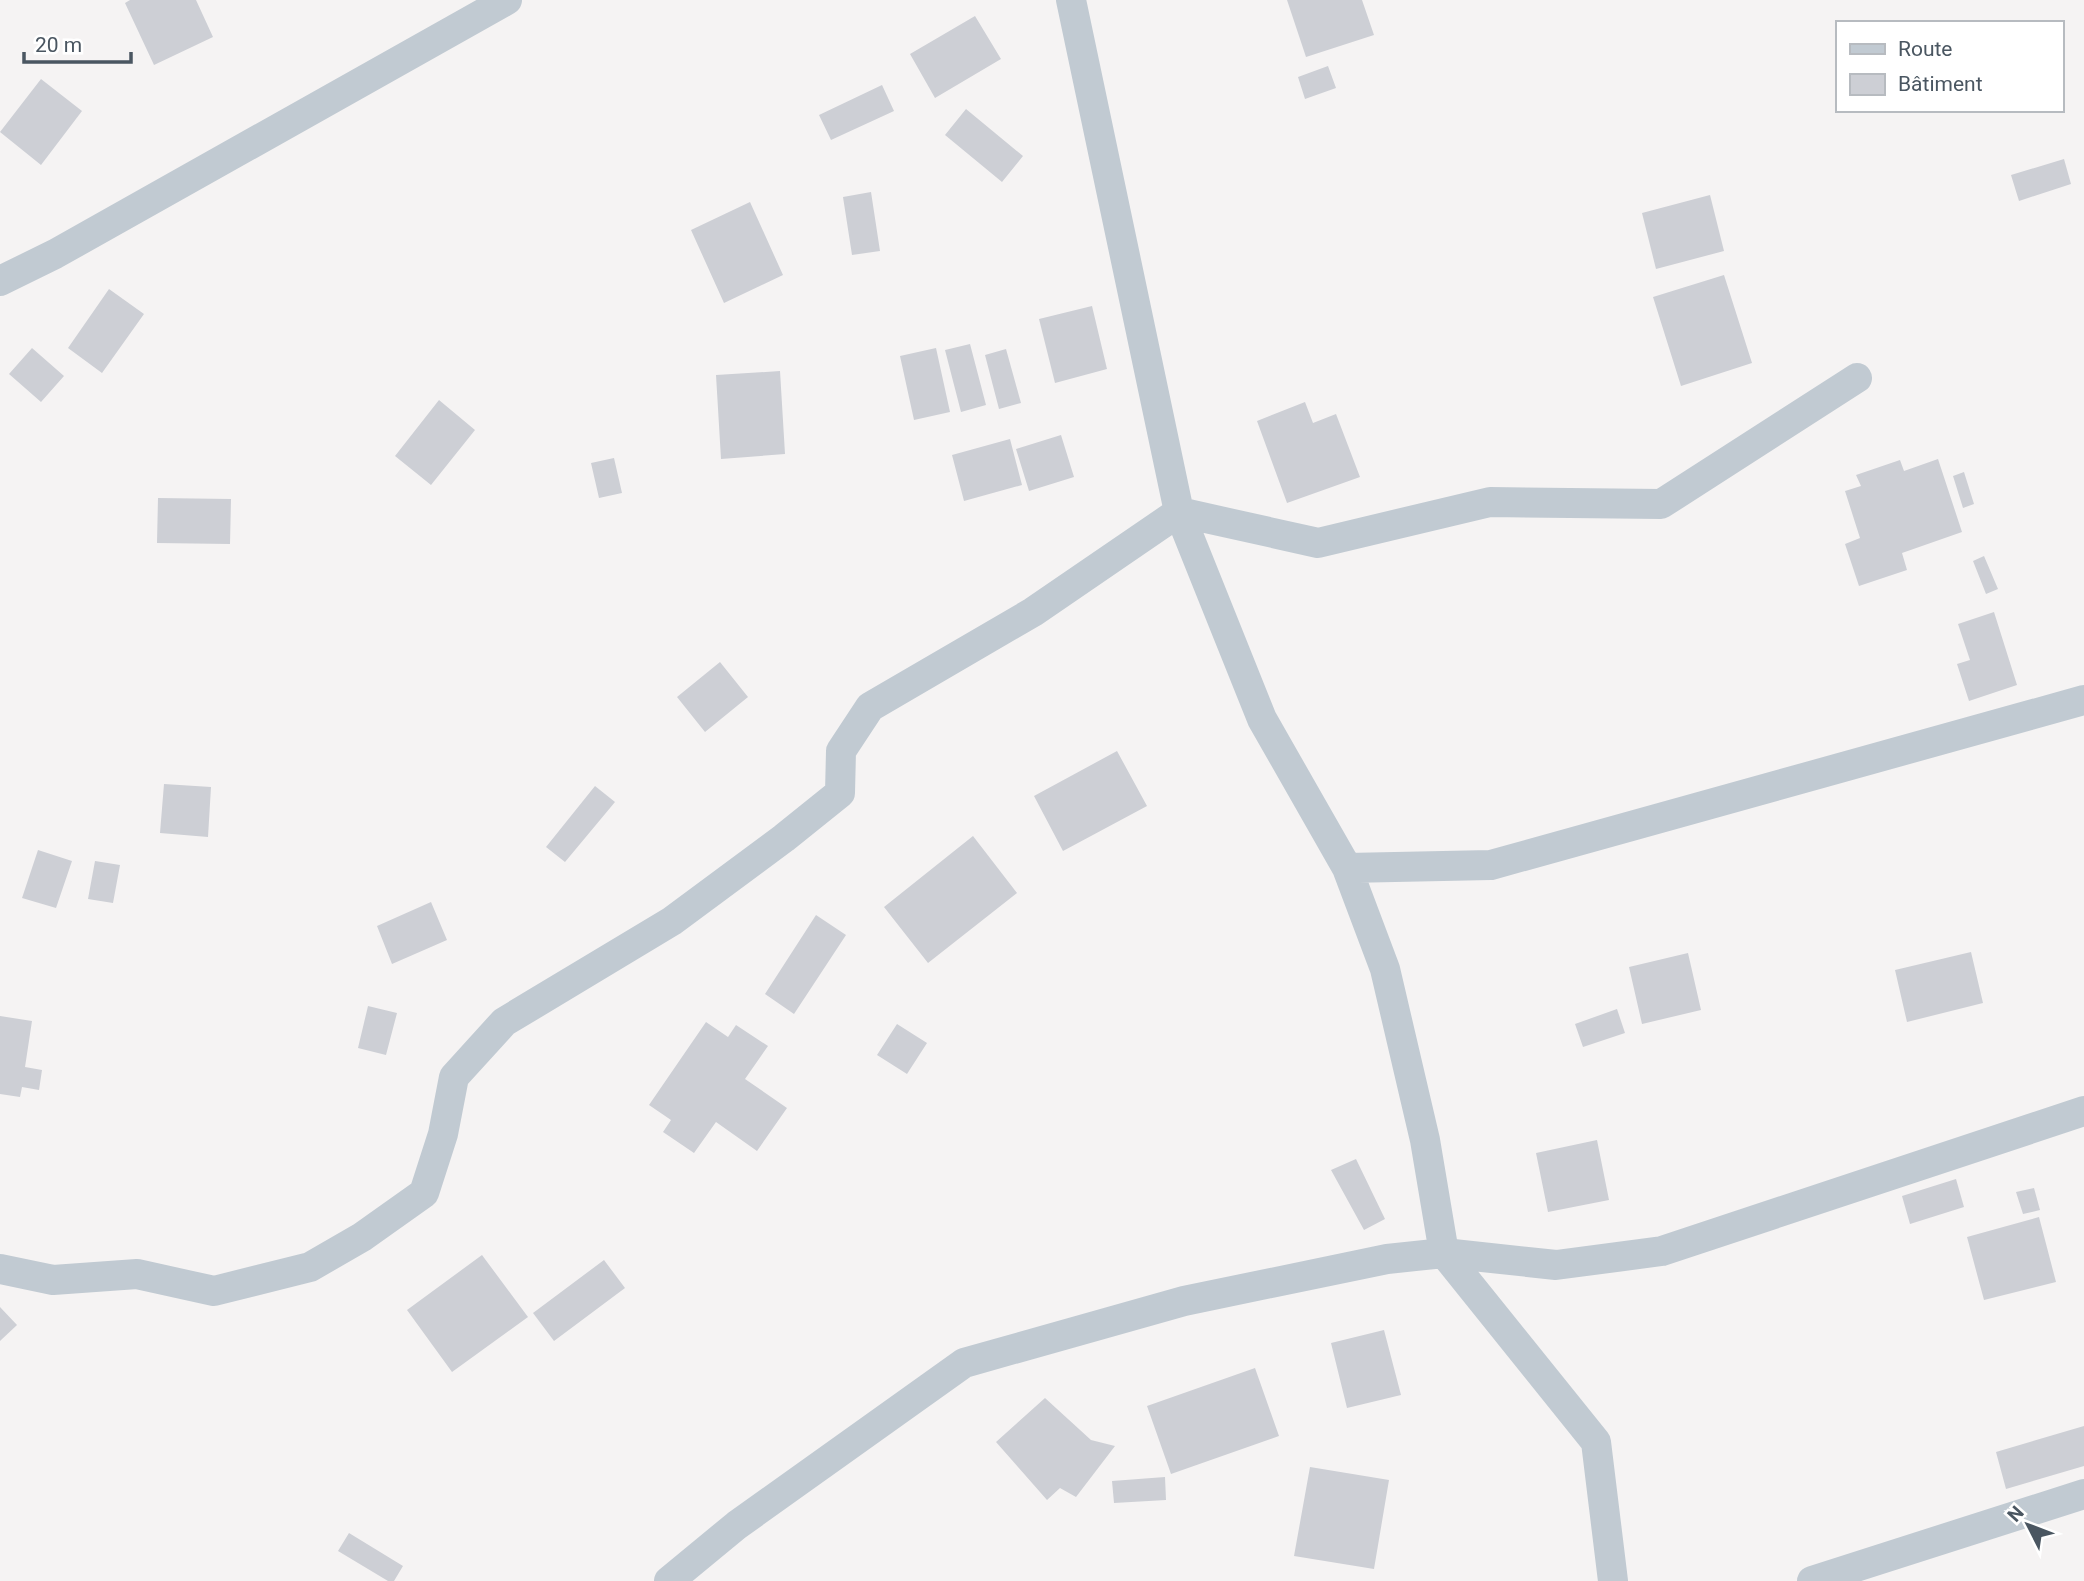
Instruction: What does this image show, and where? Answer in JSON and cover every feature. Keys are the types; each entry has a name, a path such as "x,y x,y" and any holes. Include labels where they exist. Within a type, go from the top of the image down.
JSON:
{"street":[{"path":"0,281 55,254 507,0"},
{"path":"1071,0 1179,512 1262,719 1347,868 1385,969 1425,1140 1444,1253 1596,1442 1613,1581"},
{"path":"0,1269 53,1280 136,1274 214,1291 310,1267 362,1237 424,1193 443,1134 454,1077 504,1021 672,921 840,793 841,751 870,707 1033,612 1179,512 1318,543 1490,502 1661,504 1857,379"},
{"path":"1347,868 1491,864 2084,700"},
{"path":"669,1581 737,1525 964,1363 1184,1301 1387,1259 1444,1253 1556,1265 1662,1251 2084,1111"},
{"path":"1812,1581 2084,1494"}],"building":[{"path":"130,0 196,0 213,37 154,65 125,3"},
{"path":"1287,0 1362,0 1374,35 1306,57"},
{"path":"975,16 1001,59 935,98 910,54"},
{"path":"1328,66 1336,88 1305,99 1298,77"},
{"path":"41,79 82,111 41,165 0,132"},
{"path":"882,85 894,111 831,140 819,115"},
{"path":"966,109 1023,156 1002,182 945,135"},
{"path":"2064,159 2071,184 2019,201 2011,175"},
{"path":"871,192 880,251 852,255 843,197"},
{"path":"1710,195 1724,251 1656,269 1642,213"},
{"path":"750,202 783,275 724,303 691,230"},
{"path":"1724,275 1752,363 1681,386 1653,297"},
{"path":"109,289 144,314 102,373 68,348"},
{"path":"1092,306 1107,369 1055,383 1039,319"},
{"path":"970,344 986,405 961,412 945,350"},
{"path":"32,348 64,376 41,402 9,374"},
{"path":"936,348 950,412 914,420 900,356"},
{"path":"1006,349 1021,403 999,409 985,355"},
{"path":"780,371 785,454 721,459 716,375"},
{"path":"439,400 475,430 431,485 395,456"},
{"path":"1305,402 1313,423 1336,414 1360,477 1287,503 1257,421"},
{"path":"1061,435 1074,477 1029,491 1016,449"},
{"path":"1010,439 1022,485 964,501 952,455"},
{"path":"614,458 622,493 599,498 591,463"},
{"path":"1938,459 1962,532 1902,553 1907,570 1859,586 1845,544 1860,538 1845,491 1861,486 1856,475 1900,460 1904,471"},
{"path":"1964,472 1974,504 1963,508 1953,476"},
{"path":"158,498 231,499 230,544 157,543"},
{"path":"1984,556 1998,589 1986,594 1973,561"},
{"path":"1994,612 2017,685 1969,701 1957,664 1970,660 1958,624"},
{"path":"720,662 748,697 705,732 677,697"},
{"path":"1117,751 1147,806 1063,851 1034,796"},
{"path":"164,784 211,787 208,837 160,833"},
{"path":"595,786 615,802 565,862 546,847"},
{"path":"973,836 1017,893 928,963 884,907"},
{"path":"38,850 72,861 56,908 22,898"},
{"path":"95,861 120,865 113,903 88,899"},
{"path":"431,902 447,940 392,964 377,926"},
{"path":"816,915 846,935 794,1014 765,994"},
{"path":"1971,952 1983,1003 1907,1022 1895,970"},
{"path":"1688,953 1701,1010 1642,1024 1629,967"},
{"path":"368,1006 397,1013 386,1055 358,1048"},
{"path":"1617,1009 1625,1033 1583,1047 1575,1024"},
{"path":"0,1016 32,1021 25,1067 42,1070 39,1090 22,1087 20,1097 0,1094"},
{"path":"706,1022 728,1037 736,1025 768,1046 745,1079 787,1108 757,1151 716,1122 694,1153 663,1132 671,1120 649,1105"},
{"path":"897,1024 927,1043 907,1074 877,1055"},
{"path":"1597,1140 1609,1200 1548,1212 1536,1153"},
{"path":"1356,1159 1385,1219 1364,1230 1331,1170"},
{"path":"1956,1179 1964,1207 1910,1224 1902,1196"},
{"path":"2034,1188 2040,1210 2023,1214 2016,1192"},
{"path":"2039,1217 2056,1282 1984,1300 1967,1237"},
{"path":"482,1255 528,1317 452,1372 407,1310"},
{"path":"604,1260 625,1288 554,1341 533,1313"},
{"path":"0,1307 17,1325 0,1341"},
{"path":"1384,1330 1401,1395 1347,1408 1331,1343"},
{"path":"1255,1368 1279,1436 1171,1474 1147,1406"},
{"path":"1045,1398 1091,1440 1115,1446 1076,1497 1060,1488 1047,1500 996,1442"},
{"path":"2084,1426 2084,1466 2006,1489 1996,1452"},
{"path":"1310,1467 1389,1480 1374,1569 1294,1556"},
{"path":"1165,1477 1166,1500 1114,1503 1112,1481"},
{"path":"349,1533 403,1566 394,1581 388,1581 338,1551"}]}
